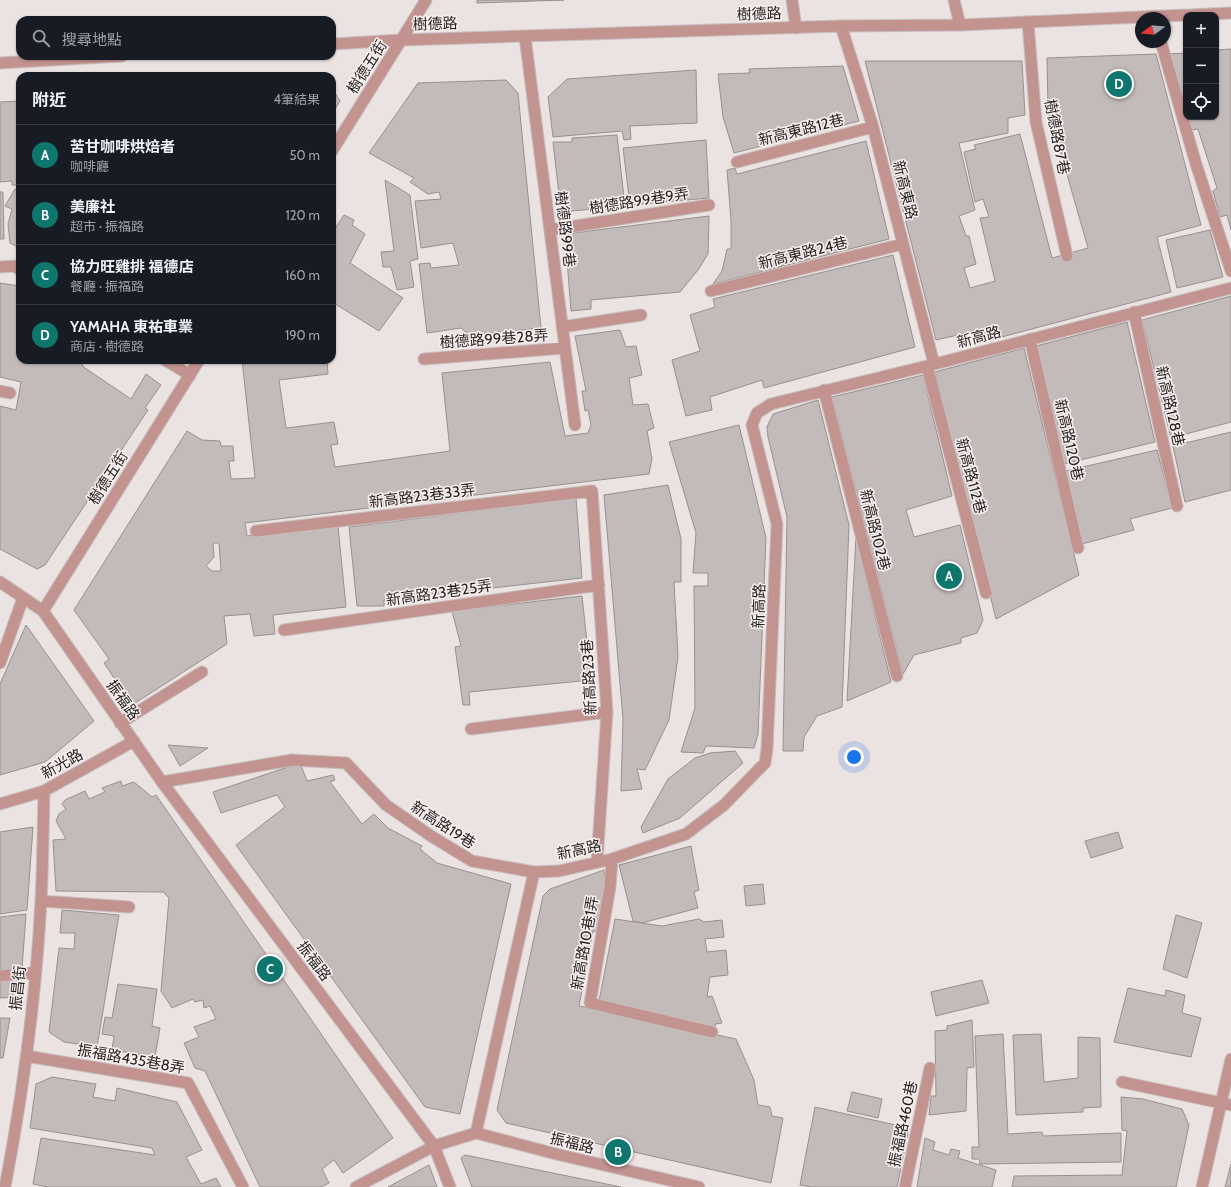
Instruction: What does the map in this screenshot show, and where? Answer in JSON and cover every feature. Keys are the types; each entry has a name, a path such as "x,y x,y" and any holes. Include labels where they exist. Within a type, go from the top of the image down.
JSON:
{"street":[{"name":"樹德五街","path":"336,144 426,0"},
{"path":"792,0 796,28"},
{"path":"954,0 960,25"},
{"path":"1219,14 1231,13"},
{"name":"樹德路","path":"1171,16 1183,15"},
{"name":"樹德路","path":"336,44 402,40 840,26 960,25 1135,18"},
{"name":"樹德路87巷","path":"1028,22 1036,122 1067,256"},
{"name":"新高東路","path":"840,26 873,127 903,244 930,365"},
{"name":"樹德路99巷","path":"525,37 575,425"},
{"path":"1163,48 1196,164 1231,271"},
{"path":"0,63 52,60"},
{"name":"新高東路12巷","path":"737,162 873,127"},
{"name":"樹德路99巷9弄","path":"550,230 709,205"},
{"name":"新高東路24巷","path":"711,291 903,244"},
{"path":"0,267 14,266 16,267"},
{"name":"新高路","path":"534,872 559,871 597,861 612,859 686,834 724,804 765,762 767,749 777,524 752,425 757,413 771,404 824,390 930,365 1231,288"},
{"name":"新高路128巷","path":"1134,312 1177,506"},
{"path":"562,327 641,315"},
{"name":"新高路120巷","path":"1030,339 1078,548"},
{"name":"樹德路99巷28弄","path":"424,359 565,348"},
{"path":"172,364 190,375"},
{"name":"樹德五街","path":"43,611 197,364"},
{"name":"新高路112巷","path":"930,365 986,593"},
{"name":"新高路102巷","path":"824,390 897,676"},
{"name":"新高路23巷33弄","path":"256,531 592,491"},
{"name":"新高路23巷","path":"592,491 607,712 597,861"},
{"name":"振福路","path":"0,582 43,611 162,782 434,1146 450,1187"},
{"name":"新高路23巷25弄","path":"284,630 599,585"},
{"path":"0,663 23,598"},
{"path":"120,723 202,672"},
{"path":"471,729 607,712"},
{"name":"新光路","path":"0,804 44,791 134,741"},
{"name":"新高路19巷","path":"162,782 292,760 346,763 386,805 431,836 472,861 534,872"},
{"name":"振昌街","path":"9,1186 36,972 41,901 44,791"},
{"name":"新高路10巷1弄","path":"612,859 610,887 590,1003 712,1032"},
{"path":"356,1187 434,1146 476,1133 534,872"},
{"path":"41,901 129,907"},
{"path":"0,976 36,972"},
{"name":"振福路435巷8弄","path":"26,1056 188,1083 243,1187"},
{"path":"1202,1187 1226,1104 1231,1059"},
{"name":"振福路460巷","path":"905,1187 930,1068"},
{"path":"1122,1082 1226,1104"},
{"name":"振福路","path":"476,1133 556,1154 700,1187"}],"building":[{"path":"477,0 564,0 477,3"},
{"path":"1231,49 1231,230 1227,215 1220,217 1213,191 1217,188 1198,129 1190,130 1187,120 1219,120 1219,50"},
{"path":"1183,53 1183,107 1167,54"},
{"path":"1156,54 1201,225 1157,237 1171,292 983,342 980,330 936,340 865,61 1022,61 1025,115 1008,118 1008,133 959,143 975,210 959,216 966,236 969,236 976,264 964,268 970,288 995,281 980,218 989,217 983,199 975,202 964,152 976,149 974,145 1020,134 1052,258 1088,248 1058,143 1054,143 1048,109 1047,58"},
{"path":"843,66 859,121 734,153 723,117 718,74 750,73 749,69"},
{"path":"696,70 697,123 630,126 631,139 624,140 622,131 553,137 548,97 567,79"},
{"path":"506,80 518,93 541,328 469,335 461,328 427,333 419,264 430,263 431,268 459,265 453,243 421,248 415,201 441,199 439,192 428,194 410,182 414,178 369,153 418,83"},
{"path":"336,94 340,101 336,108"},
{"path":"16,101 16,185 12,185 12,181 0,182 0,102"},
{"path":"617,135 625,206 561,212 553,142 572,142 572,138"},
{"path":"706,140 709,198 630,205 623,148"},
{"path":"866,141 889,239 713,284 722,271 727,249 731,249 731,220 727,170 735,168 737,174"},
{"path":"385,180 410,195 418,259 410,261 414,287 397,290 391,267 383,267 381,252 394,251"},
{"path":"16,189 16,246 10,243 8,224 12,209 5,206"},
{"path":"0,192 3,192 4,239 0,239"},
{"path":"344,215 354,220 352,225 365,234 350,263 403,298 379,331 336,304 336,227"},
{"path":"709,216 708,254 698,270 680,292 591,300 591,309 571,311 565,234"},
{"path":"1210,230 1223,277 1177,288 1166,240"},
{"path":"893,255 915,347 764,388 762,380 710,397 712,410 686,416 672,360 700,351 690,315 715,307 713,299"},
{"path":"0,283 16,285 16,364 83,364 82,366 131,399 146,374 161,385 145,408 148,410 45,565 37,569 0,549 0,406 16,410 21,382 0,377"},
{"path":"1231,296 1231,422 1171,438 1142,320"},
{"path":"1127,322 1155,442 1064,464 1036,346"},
{"path":"620,330 626,347 636,346 642,375 629,378 633,405 648,404 654,428 647,431 652,459 649,474 245,523 247,536 338,526 346,607 273,615 275,634 254,636 250,614 224,616 227,644 132,705 104,663 109,659 74,610 187,431 202,440 220,441 221,446 233,446 234,461 229,461 231,479 255,478 242,364 327,364 328,374 279,380 286,428 334,422 338,444 331,445 335,467 450,451 442,373 550,362 565,436 588,433 591,425 588,410 585,411 582,391 586,391 575,336","holes":["213,543 219,543 221,571 212,571 206,566 214,557"]},
{"path":"1024,348 1079,575 996,619 935,372"},
{"path":"923,375 952,496 906,510 914,537 960,525 983,620 977,633 961,638 961,643 914,655 903,674 832,397"},
{"path":"818,400 849,525 842,707 817,716 804,737 803,751 783,751 787,517 767,427 773,414"},
{"path":"739,425 766,538 758,734 754,748 706,746 703,753 681,752 695,708 694,586 708,586 708,573 693,573 696,533 669,442"},
{"path":"1231,432 1231,490 1185,502 1173,446"},
{"path":"1157,450 1172,508 1130,519 1134,530 1082,544 1065,471"},
{"path":"668,485 681,539 681,582 674,582 678,657 669,720 645,770 637,769 642,789 621,791 623,719 604,495"},
{"path":"576,498 582,578 384,600 384,606 357,606 349,527"},
{"path":"856,537 891,682 847,701"},
{"path":"582,596 591,680 469,692 470,705 463,705 455,647 461,646 452,611"},
{"path":"26,625 94,721 45,762 0,775 0,684"},
{"path":"168,745 208,748 180,766"},
{"path":"735,751 743,763 680,818 643,833 641,827 668,779 695,758 710,753"},
{"path":"300,763 307,781 333,775 335,780 330,782 362,824 374,814 388,828 422,846 420,849 437,863 511,884 460,1114 425,1107 236,845 285,807 277,795 221,813 213,792"},
{"path":"121,781 122,786 134,782 152,797 156,795 393,1138 343,1173 334,1160 322,1169 329,1183 321,1187 260,1187 205,1071 195,1068 184,1043 199,1037 194,1027 216,1019 210,1006 204,1008 203,1000 195,1002 193,999 172,1008 161,991 169,898 163,892 56,891 53,840 66,839 56,821 59,814 66,809 62,804 65,800 85,791 89,799 105,792 102,788"},
{"path":"33,827 27,910 0,914 0,832"},
{"path":"1118,832 1123,848 1091,858 1085,841"},
{"path":"691,846 699,890 694,892 698,908 642,923 633,921 619,865"},
{"path":"604,870 605,887 598,932 593,931 579,1006 736,1039 754,1080 758,1105 770,1107 772,1116 783,1118 771,1183 506,1123 497,1110 543,896 550,889"},
{"path":"763,884 765,904 746,906 744,886"},
{"path":"62,910 119,915 97,1047 64,1042 49,1032 59,948 74,949 75,933 60,933"},
{"path":"26,914 22,969 0,971 0,917"},
{"path":"1176,915 1202,923 1187,978 1163,969"},
{"path":"615,919 662,926 699,919 704,922 722,920 724,937 705,939 707,952 726,950 728,975 710,977 707,997 712,996 722,1023 715,1024 716,1030 599,1001"},
{"path":"21,979 21,997 0,998 0,981"},
{"path":"982,980 989,1003 936,1016 931,992"},
{"path":"118,984 157,989 152,1026 160,1028 155,1057 112,1050 114,1036 102,1034 105,1017 112,1018"},
{"path":"1128,988 1165,996 1166,990 1185,995 1182,1013 1201,1018 1191,1057 1114,1042"},
{"path":"0,1018 10,1018 3,1058 0,1058"},
{"path":"972,1020 974,1067 967,1068 966,1111 929,1115 931,1096 936,1096 935,1031 947,1030 947,1026"},
{"path":"1003,1034 1008,1134 1042,1132 1043,1136 1121,1133 1121,1162 980,1164 979,1159 972,1159 972,1147 979,1147 975,1036"},
{"path":"1041,1034 1044,1082 1078,1078 1078,1037 1100,1038 1101,1107 1083,1108 1083,1112 1016,1115 1013,1035"},
{"path":"52,1077 96,1084 93,1097 115,1101 117,1088 177,1102 202,1150 186,1157 201,1184 216,1178 221,1187 48,1187 33,1184 41,1138 155,1155 152,1148 30,1128 36,1084"},
{"path":"852,1092 882,1099 878,1118 847,1111"},
{"path":"1121,1097 1143,1099 1182,1109 1189,1125 1176,1187 1012,1187 1014,1176 1122,1175 1127,1131 1122,1130"},
{"path":"815,1107 909,1128 897,1187 812,1187 800,1185"},
{"path":"925,1138 935,1142 933,1150 949,1155 951,1149 960,1151 958,1158 996,1170 992,1187 917,1187"},
{"path":"465,1155 621,1187 472,1187 461,1158"},
{"path":"1231,1164 1231,1187 1225,1187"},
{"path":"429,1165 437,1187 388,1187"}],"place":[{"name":"YAMAHA 東祐車業","path":"1119,84"},
{"name":"苦甘咖啡烘焙者","path":"949,576"},
{"name":"協力旺雞排 福德店","path":"270,969"},
{"name":"美廉社","path":"618,1152"}]}
